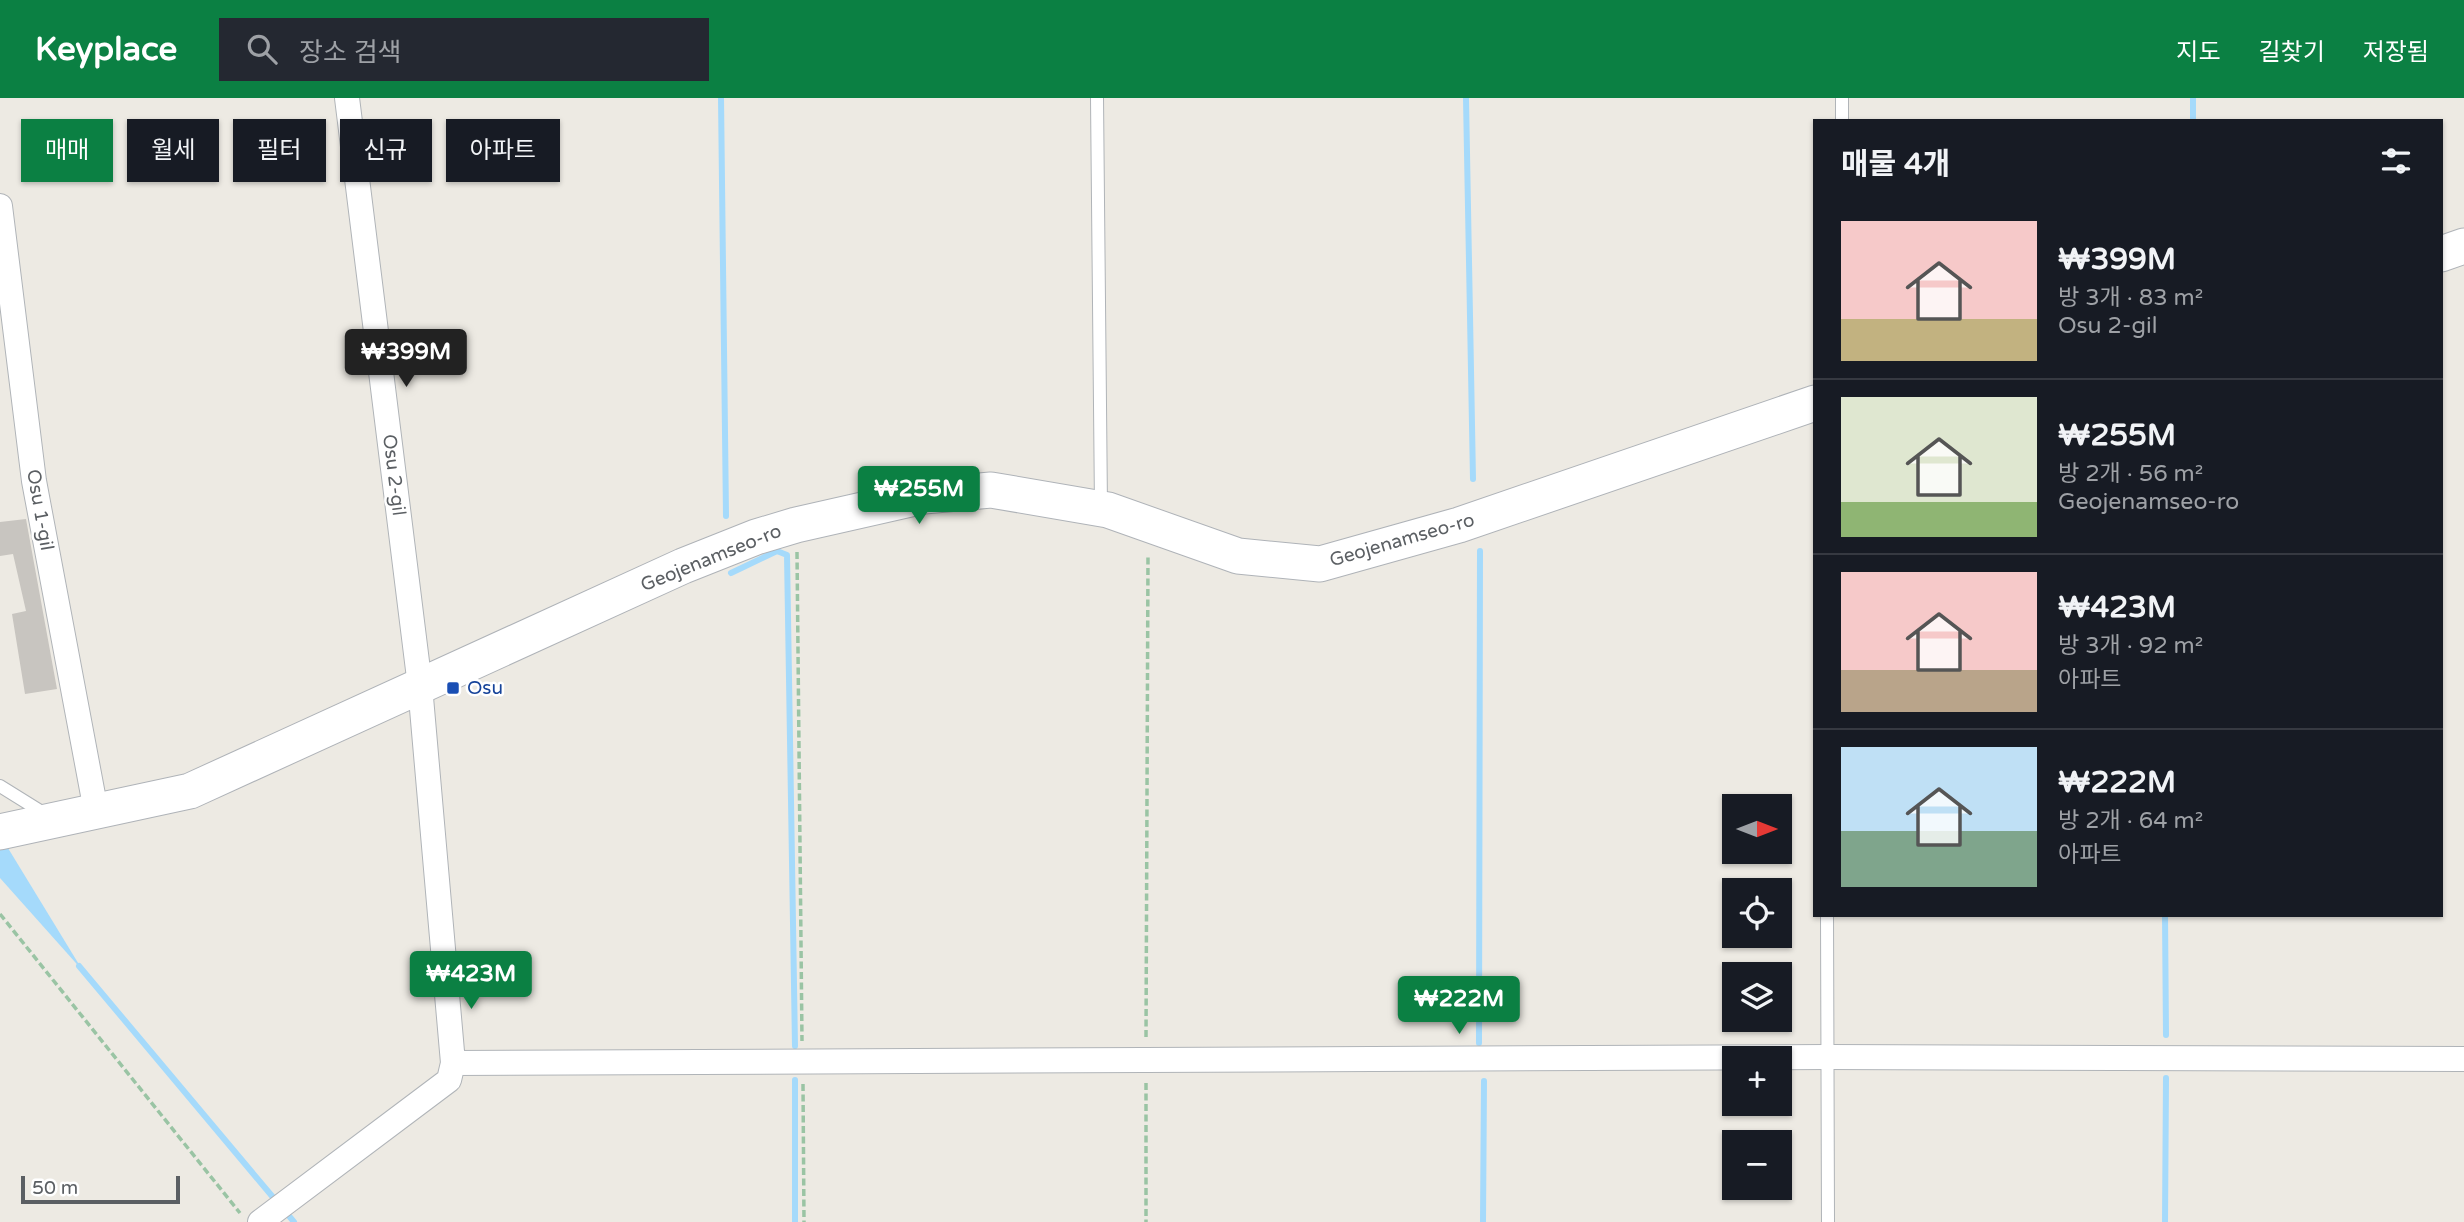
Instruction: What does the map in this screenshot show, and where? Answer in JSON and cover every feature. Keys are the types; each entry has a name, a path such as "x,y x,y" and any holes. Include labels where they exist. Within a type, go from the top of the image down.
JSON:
{"main road":[{"path":"2443,253 2464,246"},
{"name":"Geojenamseo-ro","path":"0,832 190,791 683,566 756,537 796,525 924,496 991,490 1101,509 1238,556 1320,564 1459,525 1813,404"}],"street":[{"name":"Osu 2-gil","path":"347,98 420,686 453,1063"},
{"name":"Osu 1-gil","path":"0,206 34,481 96,811"},
{"path":"260,1222 449,1080 453,1063 1828,1057 2464,1059"}],"lane":[{"path":"1097,98 1101,509"},
{"path":"1842,98 1842,119"},
{"path":"0,786 45,822"},
{"path":"1827,917 1828,1222"}],"path":[{"path":"1146,1222 1148,524"},
{"path":"796,525 804,1222"},
{"path":"0,914 247,1222"}],"water":[{"path":"0,835 83,971 0,878"}],"building":[{"path":"26,519 57,689 25,694 12,614 26,611 13,554 0,556 0,522"}],"waterway":[{"path":"721,98 726,516"},
{"path":"1466,98 1473,479"},
{"path":"2193,98 2193,119"},
{"path":"731,573 777,551 787,555 795,1046"},
{"path":"1479,1043 1480,551"},
{"path":"2165,917 2166,1035"},
{"path":"79,966 277,1202"},
{"path":"2165,1222 2166,1078"},
{"path":"795,1080 795,1222"},
{"path":"1483,1222 1484,1081"},
{"path":"284,1210 294,1222"}],"place":[{"name":"Osu","path":"453,688"}]}
